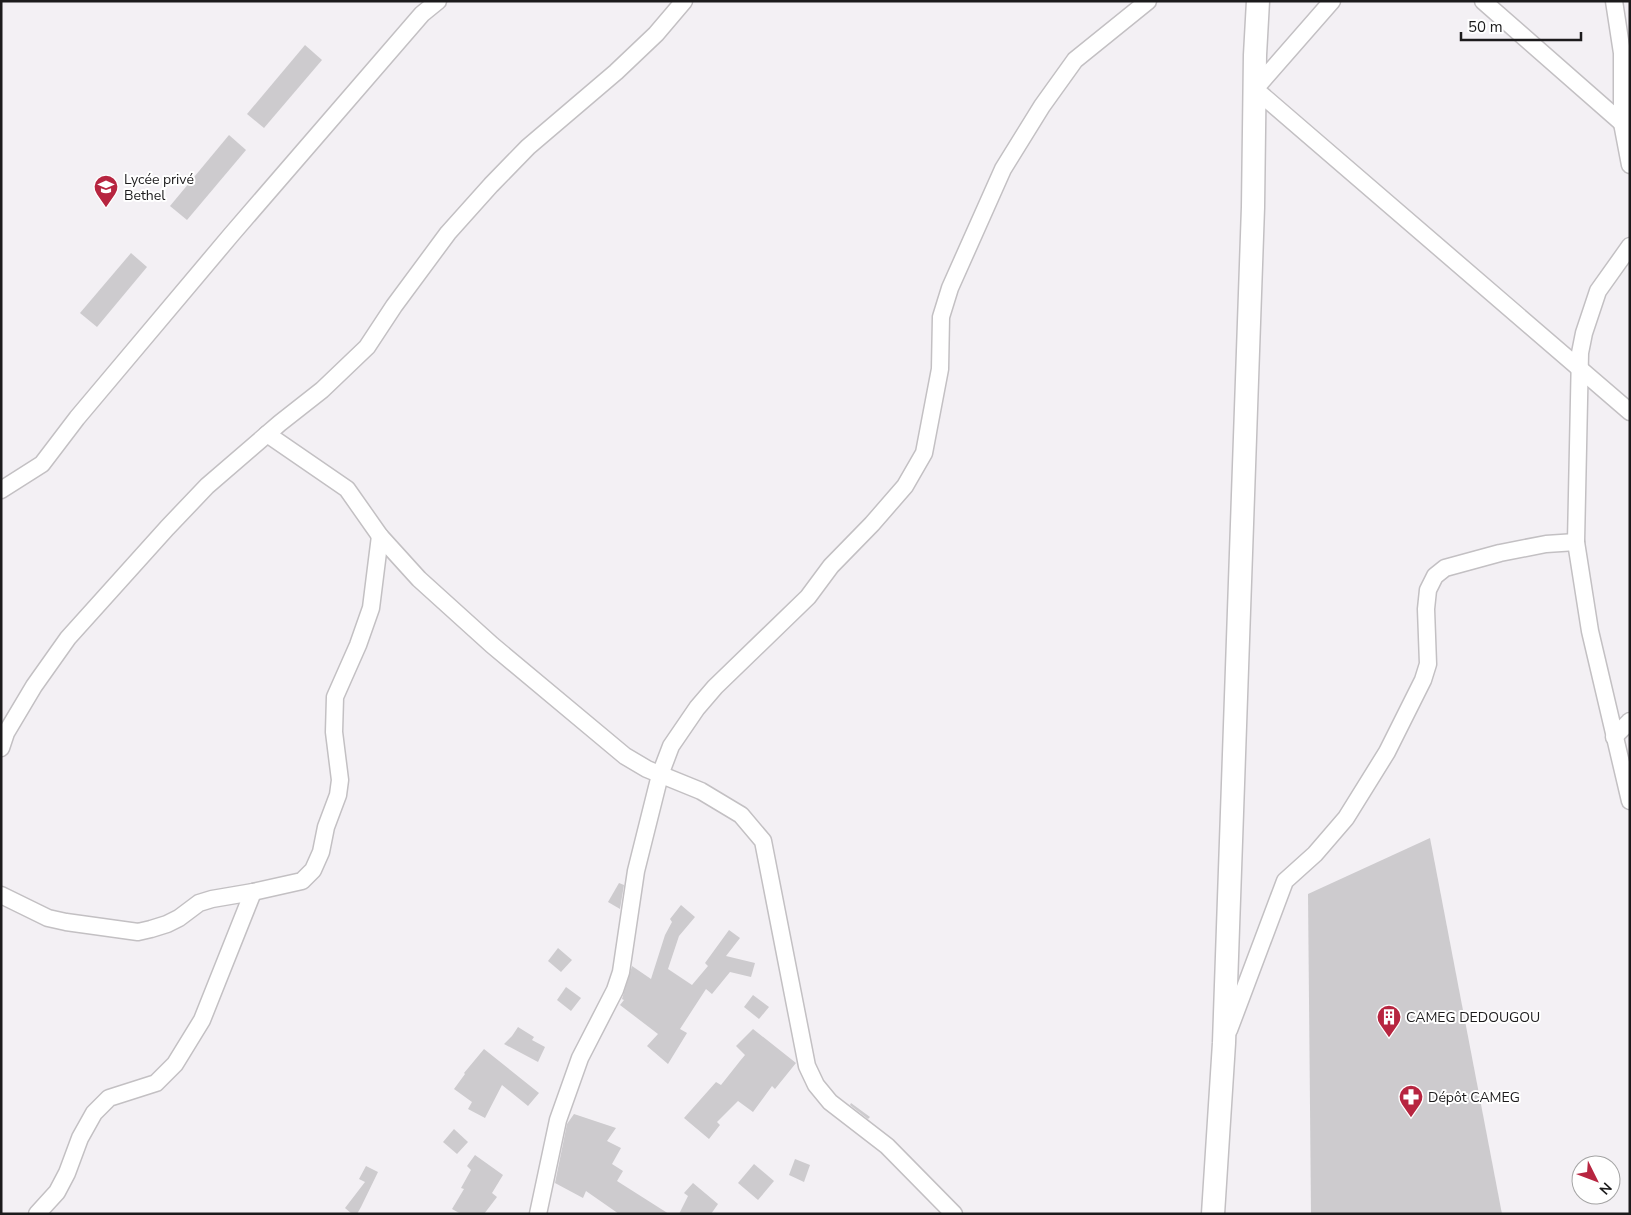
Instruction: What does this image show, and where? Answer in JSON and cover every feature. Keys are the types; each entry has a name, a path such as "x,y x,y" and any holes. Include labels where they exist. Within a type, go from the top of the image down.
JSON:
{"main road":[{"path":"1213,1214 1224,1043 1253,207 1258,1"}],"street":[{"path":"1,490 42,464 77,418 237,228 422,14 438,1"},
{"path":"1,748 6,733 34,686 68,638 207,486 322,390 367,347 394,306 448,233 491,185 528,147 616,72 656,34 684,1"},
{"path":"538,1214 558,1120 580,1058 621,972 636,871 660,775 672,746 697,708 715,687 808,597 831,566 872,524 905,486 924,453 940,369 941,317 950,288 1003,169 1042,106 1075,60 1148,1"},
{"path":"1332,1 1255,89 1630,412"},
{"path":"1483,1 1622,122"},
{"path":"1614,1 1626,56 1622,122 1630,165"},
{"path":"1630,246 1598,291 1592,304 1584,333 1580,369 1576,542 1588,624 1630,801"},
{"path":"267,434 347,489 380,536 419,579 492,645 625,756 660,775 702,791 741,815 763,841 807,1066 816,1085 830,1102 887,1146 954,1214"},
{"path":"1,895 48,918 138,932 167,924 179,918 199,903 302,881 313,870 321,852 326,827 338,795 340,780 334,732 335,696 358,645 371,608 380,536"},
{"path":"1224,1043 1286,881 1315,854 1346,818 1387,752 1423,680 1428,664 1426,609 1428,590 1435,576 1445,568 1500,553 1546,544 1576,542"},
{"path":"1614,736 1630,721"},
{"path":"37,1214 57,1192 67,1173 80,1138 94,1113 109,1098 156,1083 176,1064 202,1020 252,892"}],"building":[{"path":"305,45 322,60 264,128 247,114"},
{"path":"229,135 246,150 187,220 170,206"},
{"path":"131,253 147,267 97,327 80,313"},
{"name":"CAMEG DEDOUGOU","path":"1430,838 1502,1214 1311,1214 1308,894"},
{"path":"619,883 624,885 620,909 608,902"},
{"path":"681,905 695,917 679,936 668,969 692,985 708,966 705,963 729,930 740,938 726,956 755,963 751,977 730,972 712,994 706,989 680,1029 687,1033 668,1064 647,1046 658,1034 620,1005 624,1000 622,999 632,966 651,979 665,935 672,922 670,919"},
{"path":"558,948 572,960 561,972 548,961"},
{"path":"566,987 581,998 571,1011 557,1000"},
{"path":"753,995 769,1007 759,1019 744,1007"},
{"path":"518,1027 534,1037 532,1040 545,1047 538,1062 504,1044"},
{"path":"753,1029 796,1063 775,1089 772,1086 753,1112 738,1101 717,1122 720,1125 709,1139 684,1118 716,1082 721,1085 745,1055 736,1046"},
{"path":"484,1049 539,1093 528,1106 502,1085 485,1118 468,1109 472,1102 454,1089 464,1073"},
{"path":"851,1103 870,1117 868,1119 850,1105"},
{"path":"574,1114 616,1128 607,1141 621,1148 612,1164 623,1171 617,1181 669,1214 619,1214 586,1191 583,1198 555,1183 567,1124"},
{"path":"454,1129 468,1142 457,1154 443,1142"},
{"path":"475,1155 503,1175 492,1193 497,1197 484,1214 461,1214 452,1209 464,1189 461,1188 471,1170 467,1166"},
{"path":"795,1159 810,1165 804,1182 789,1175"},
{"path":"754,1164 774,1181 758,1200 738,1183"},
{"path":"366,1166 378,1172 357,1214 352,1214 345,1208 365,1182 359,1179"},
{"path":"693,1183 718,1204 711,1214 679,1214 688,1196 684,1193"}],"place":[{"name":"Lycée privé Bethel","path":"106,208"},
{"name":"CAMEG DEDOUGOU","path":"1389,1038"},
{"name":"Dépôt CAMEG","path":"1411,1118"}]}
